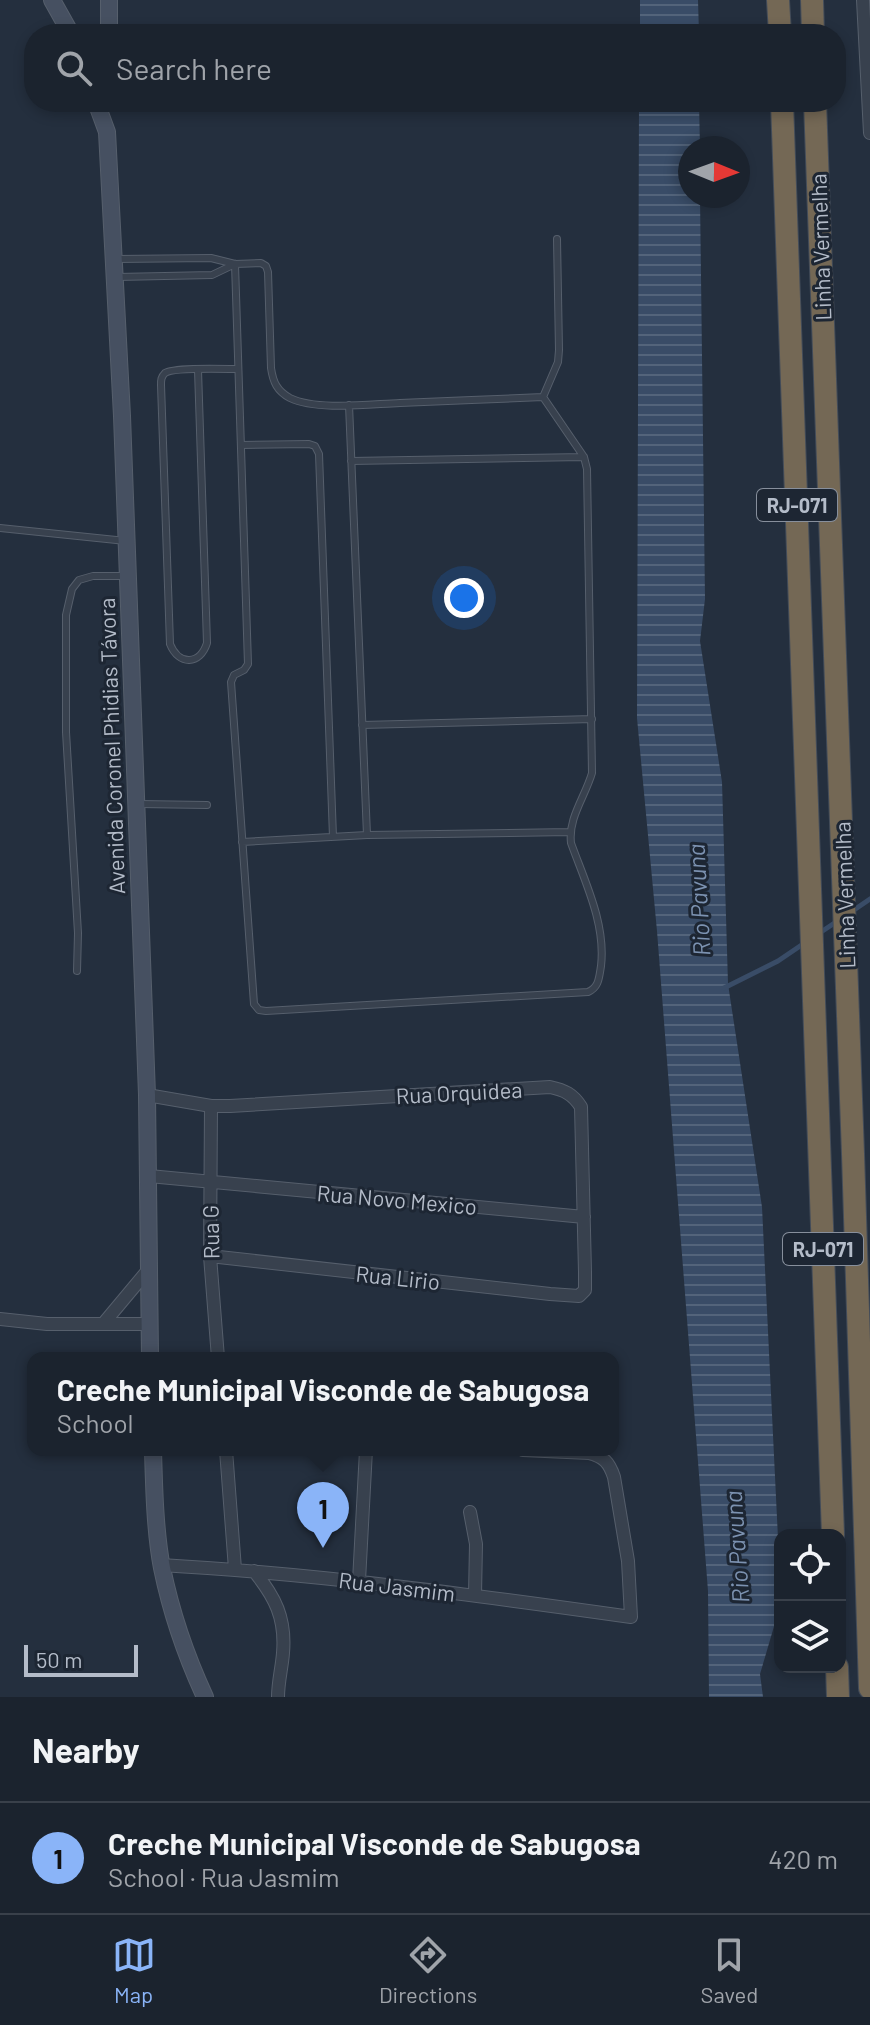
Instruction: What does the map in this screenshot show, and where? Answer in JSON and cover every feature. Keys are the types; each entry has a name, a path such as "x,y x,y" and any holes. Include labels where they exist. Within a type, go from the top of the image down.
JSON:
{"highway":[{"path":"778,0 779,24"},
{"path":"812,0 813,24"},
{"name":"Linha Vermelha","path":"782,112 833,1529"},
{"name":"Linha Vermelha","path":"815,112 870,1688"},
{"path":"837,1673 838,1697"}],"street":[{"path":"52,0 65,24"},
{"path":"109,0 109,24"},
{"path":"863,0 870,133"},
{"name":"Avenida Coronel Phidias Távora","path":"105,112 116,277 147,1095 150,1352"},
{"name":"Rua Orquidea","path":"147,1095 211,1106 539,1087 564,1090 581,1107 585,1290"},
{"name":"Rua G","path":"211,1106 210,1256 218,1352"},
{"path":"149,1176 210,1182"},
{"name":"Rua Novo Mexico","path":"210,1182 584,1217"},
{"name":"Rua Lirio","path":"210,1256 550,1294 579,1296 585,1290"},
{"path":"103,1324 149,1269"},
{"path":"0,1319 47,1324 149,1324"},
{"path":"153,1456 161,1565 175,1622 205,1697"},
{"path":"226,1456 235,1569"},
{"path":"359,1581 366,1456"},
{"name":"Rua Jasmim","path":"161,1565 359,1581 631,1617 628,1561 611,1467 606,1460 596,1456"},
{"path":"470,1512 476,1544 475,1595"},
{"path":"254,1571 271,1591 284,1633 278,1697"}],"lane":[{"path":"543,397 558,362 557,239"},
{"path":"115,259 211,258 235,264 261,263 266,266 273,381 279,390 300,402 349,405 543,397"},
{"path":"116,277 212,275 235,264"},
{"path":"235,264 248,664 234,675 231,682 254,1004 259,1010 588,992 595,989 599,981 603,951 600,930 570,832 571,822 592,773 587,469 584,457 543,397"},
{"path":"198,370 207,643 204,652 194,660 182,659 174,653 170,644 162,378 172,370 238,369"},
{"path":"349,405 367,835"},
{"path":"241,445 309,444 315,446 319,454 333,837"},
{"path":"351,461 584,457"},
{"path":"0,528 126,541"},
{"path":"77,971 78,933 66,732 66,615 72,589 79,580 93,576 127,576"},
{"path":"362,725 592,719"},
{"path":"135,804 207,805"},
{"path":"242,842 367,835 570,832"}],"water":[{"path":"640,0 698,0 699,24 640,24"},
{"name":"Rio Pavuna","path":"639,112 699,112 700,136 678,136 678,208 700,208 705,599 700,641 722,782 728,984 762,1207 778,1529 774,1529 774,1626 760,1674 763,1697 709,1697 708,1591 657,931 637,718"}],"waterway":[{"path":"851,912 870,899"},
{"path":"818,934 839,920"},
{"path":"724,988 778,961 806,942"}],"place":[{"name":"Creche Municipal Visconde de Sabugosa","path":"323,1548"}]}
